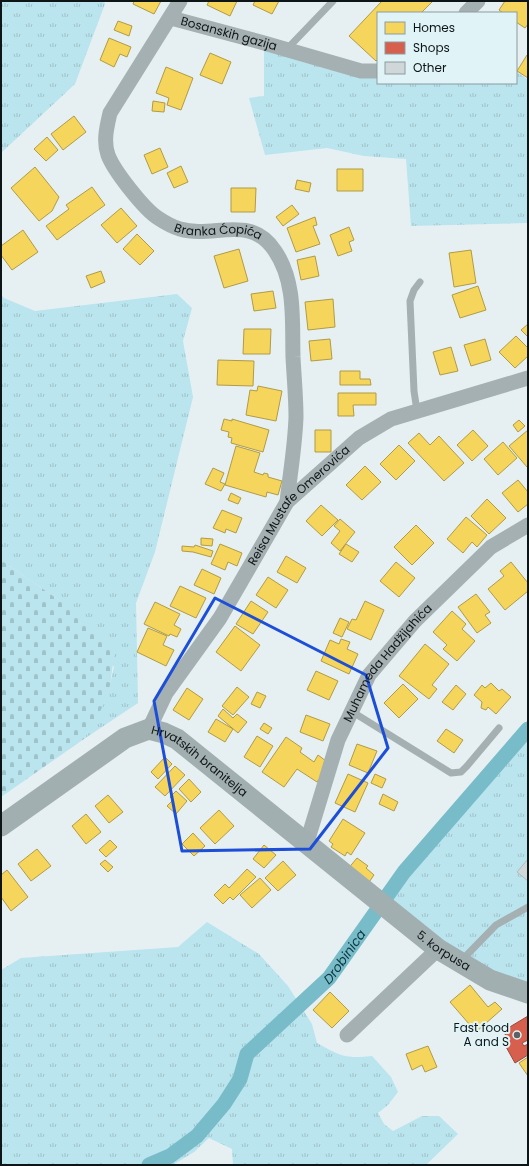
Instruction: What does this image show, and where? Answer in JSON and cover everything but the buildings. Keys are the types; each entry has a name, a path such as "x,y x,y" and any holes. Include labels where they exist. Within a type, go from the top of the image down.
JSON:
{"street":[{"name":"Branka Ćopića","path":"180,1 171,18 110,113 105,132 107,154 118,173 138,198 158,218 181,229 248,230 262,236 274,250 285,268 292,306 296,390 293,451 287,502"},
{"path":"467,12 478,1"},
{"name":"Bosanskih gazija","path":"171,18 287,49 361,71 377,71"},
{"name":"Reisa Mustafe Omerovića","path":"149,729 166,693 220,618 287,502 359,438 391,419 528,378"},
{"name":"Muhameda Hadžijahića","path":"307,842 338,740 369,676 415,621 491,547 528,525"},
{"name":"Hrvatskih branitelja","path":"1,826 124,738 149,729 164,733 177,739 307,842 368,893"},
{"name":"5. korpusa","path":"368,893 459,963 490,980 528,993"},
{"path":"347,1034 438,948"}],"lane":[{"name":"Bosanskih gazija","path":"287,49 333,1"},
{"path":"417,412 414,391 410,301 414,290 420,282"},
{"path":"351,711 385,734 451,773 461,772 468,766 499,728"},
{"path":"459,963 496,924 528,907"}],"highlighted area":[{"path":"215,598 366,675 388,748 310,849 182,851 154,701"}],"green space":[{"path":"1,1 104,1 105,4 75,84 1,153"},
{"path":"264,43 377,71 377,84 517,84 517,72 528,80 528,223 411,226 406,159 364,156 327,148 265,155 249,98 264,96"},
{"path":"1,294 4,298 35,311 177,294 192,308 183,341 193,397 155,552 136,603 138,703 84,739 106,696 114,667 59,600 1,560"},
{"path":"1,560 59,600 115,649 110,685 103,706 84,739 1,797"},
{"path":"528,729 528,993 379,909 404,872"},
{"path":"207,922 259,954 288,986 312,1024 317,1043 343,1056 372,1056 391,1077 398,1092 388,1105 378,1113 384,1124 393,1131 422,1116 439,1116 458,1134 426,1165 233,1165 232,1149 209,1138 194,1152 173,1165 1,1165 1,970 21,958 178,947"}],"waterway":[{"name":"Drobinica","path":"149,1165 170,1156 197,1136 224,1104 240,1079 247,1054 329,978 404,872 528,729"}],"place":[{"name":"Fast food A and S","path":"517,1035"}]}
